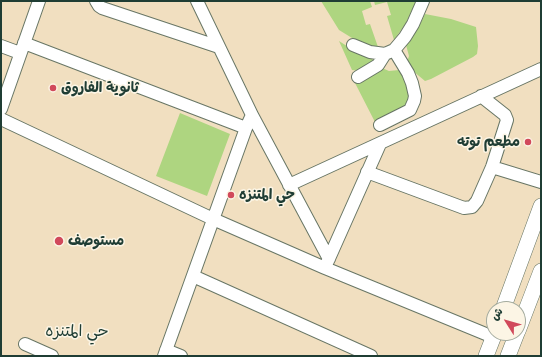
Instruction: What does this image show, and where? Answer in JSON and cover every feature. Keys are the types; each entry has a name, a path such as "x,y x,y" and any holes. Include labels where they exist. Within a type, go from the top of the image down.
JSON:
{"main road":[{"path":"506,301 541,206"},
{"path":"526,315 538,289 541,271"},
{"path":"486,356 492,341"},
{"path":"508,356 514,341"}],"street":[{"path":"1,109 39,1"},
{"path":"96,1 102,8 219,47"},
{"path":"197,1 252,115 289,185 327,263"},
{"path":"358,77 378,65 405,37 413,24 423,1"},
{"path":"353,45 370,52 389,52 408,73 412,83 415,96 410,110 380,125"},
{"path":"1,46 22,48 246,128"},
{"path":"289,185 541,69"},
{"path":"367,172 464,208 472,207 477,201 492,166 507,120 505,115 481,96"},
{"path":"181,356 165,353 252,115"},
{"path":"1,119 213,219 327,263 486,332"},
{"path":"327,263 380,144"},
{"path":"492,166 541,182"},
{"path":"193,276 371,356"},
{"path":"25,344 52,356"}],"green space":[{"path":"321,1 370,1 372,7 362,11 366,25 370,24 378,47 365,46 339,30"},
{"path":"374,1 416,1 406,23 394,40 387,16 391,15 387,2 375,5"},
{"path":"425,14 451,19 476,27 478,46 477,54 473,57 425,81 413,71 407,62 409,56 406,45"},
{"path":"339,41 350,48 369,56 373,60 371,64 360,71 352,70"},
{"path":"382,68 389,71 399,70 410,86 410,104 376,124 355,83"},
{"path":"180,113 230,134 207,196 156,176"}],"place":[{"name":"ثانوية الفاروق","path":"53,88"},
{"name":"مطعم توته","path":"528,142"},
{"name":"حي المتنزه","path":"231,195"},
{"name":"مستوصف","path":"59,241"}],"district":[{"name":"حي المتنزه","path":"77,332"}]}
